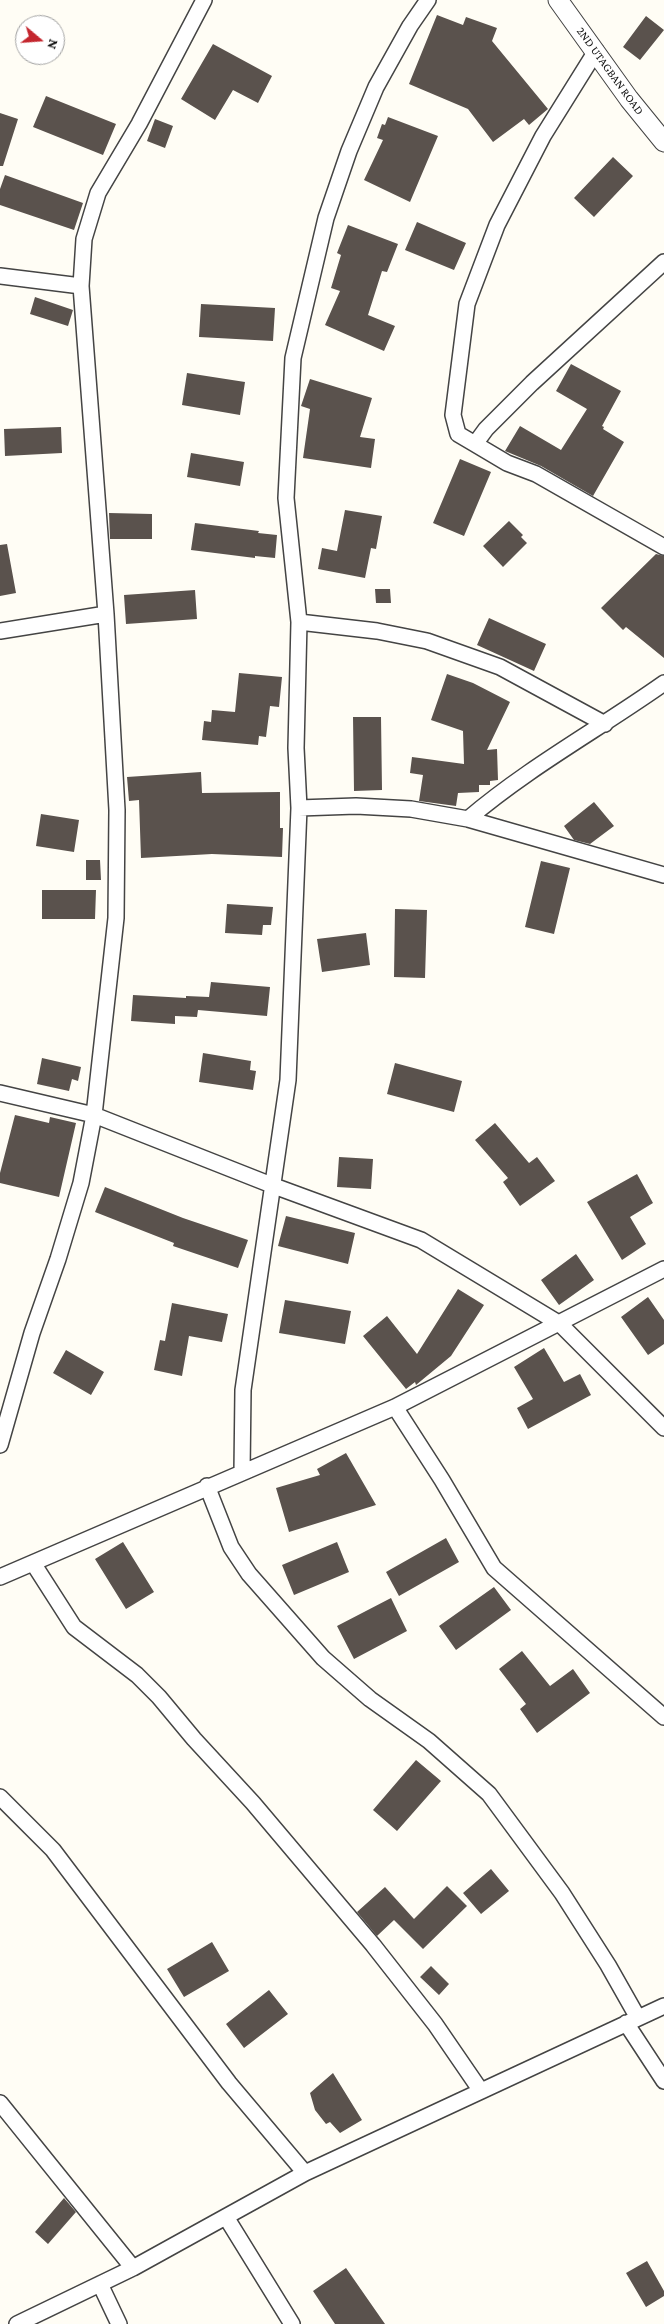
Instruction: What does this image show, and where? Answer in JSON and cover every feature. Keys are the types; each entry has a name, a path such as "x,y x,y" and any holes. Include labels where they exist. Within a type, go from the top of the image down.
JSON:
{"street":[{"path":"0,1445 32,1333 58,1260 81,1183 94,1115 116,918 117,810 106,614 80,286 84,240 98,194 139,124 204,0"},
{"path":"242,1472 243,1390 288,1080 299,808 296,748 299,622 286,498 293,358 326,218 349,151 376,87 410,26 428,0"},
{"name":"2ND UTAGBAN ROAD","path":"558,0 629,99 664,142"},
{"path":"596,51 543,136 497,226 467,304 453,415 458,434 507,463 536,474 664,547"},
{"path":"475,444 486,428 532,383 664,262"},
{"path":"0,276 80,286"},
{"path":"0,631 106,614"},
{"path":"299,622 377,631 427,641 500,667 605,724"},
{"path":"468,819 528,772 605,724 664,683"},
{"path":"299,808 356,806 411,809 468,819 664,875"},
{"path":"0,1093 94,1115 274,1186 421,1240 560,1324 664,1428"},
{"path":"0,1577 207,1486 395,1407 664,1269"},
{"path":"395,1407 442,1480 494,1568 664,1717"},
{"path":"207,1486 231,1548 249,1574 323,1658 370,1699 429,1741 489,1794 562,1893 608,1964 632,2021 664,2081"},
{"path":"33,1563 74,1627 137,1675 159,1697 253,1803 373,1945 430,2017 481,2091"},
{"path":"0,1797 53,1850 228,2083 305,2173"},
{"path":"17,2324 133,2268 305,2173 664,2006"},
{"path":"0,2103 133,2268"},
{"path":"226,2217 292,2324"},
{"path":"100,2284 119,2324"}],"building":[{"path":"437,15 463,25 466,17 497,28 492,41 548,109 529,125 524,119 493,142 468,109 409,84"},
{"path":"646,16 664,30 640,60 623,47"},
{"path":"213,44 272,76 258,103 233,90 215,120 181,99"},
{"path":"46,96 116,124 103,155 33,127"},
{"path":"0,113 18,119 3,166 0,166"},
{"path":"388,117 438,136 410,202 364,180 383,140 377,138 382,124 385,125"},
{"path":"155,119 173,126 165,148 147,141"},
{"path":"613,157 633,176 594,217 574,198"},
{"path":"5,175 83,203 74,230 0,205 0,189"},
{"path":"417,222 466,243 454,270 405,250"},
{"path":"348,225 398,244 387,272 382,271 368,315 395,326 384,351 325,325 340,291 331,288 341,255 337,253"},
{"path":"35,297 73,310 68,326 30,314"},
{"path":"201,304 275,308 273,341 199,337"},
{"path":"571,364 621,391 602,426 604,427 603,429 624,442 593,496 541,466 505,451 520,426 561,450 587,409 556,391"},
{"path":"187,373 245,382 240,415 182,405"},
{"path":"310,379 372,398 360,437 375,439 371,468 303,458 310,409 301,406"},
{"path":"61,427 62,453 5,456 4,429"},
{"path":"191,453 244,462 240,486 187,477"},
{"path":"460,459 491,472 464,536 433,523"},
{"path":"345,510 382,516 376,549 371,548 365,578 318,569 322,548 337,551"},
{"path":"109,513 152,514 152,539 110,539"},
{"path":"509,521 523,535 521,537 527,543 503,567 483,546"},
{"path":"195,523 277,535 275,558 255,556 255,558 191,550"},
{"path":"7,544 16,593 0,596 0,545"},
{"path":"656,554 664,556 664,658 626,627 623,630 601,608"},
{"path":"375,589 390,589 391,603 376,603"},
{"path":"195,590 197,619 126,624 124,595"},
{"path":"489,618 546,644 534,671 477,645"},
{"path":"239,673 282,677 279,707 270,706 266,737 259,736 258,745 202,740 204,721 211,722 212,710 235,712"},
{"path":"447,674 473,683 510,702 487,750 497,749 498,780 490,781 490,785 479,785 479,792 458,793 456,806 419,801 423,775 410,773 412,757 464,764 463,731 431,720"},
{"path":"353,717 381,717 382,790 354,791"},
{"path":"201,772 202,793 280,792 280,828 283,828 282,857 212,854 141,858 139,800 129,801 127,777"},
{"path":"594,802 614,826 590,844 574,840 564,826"},
{"path":"41,814 79,820 74,852 36,846"},
{"path":"86,860 100,860 101,880 86,880"},
{"path":"541,861 570,868 554,934 525,927"},
{"path":"42,890 96,890 95,919 42,919"},
{"path":"227,904 273,907 271,925 263,925 262,935 225,933"},
{"path":"395,909 427,910 425,978 394,977"},
{"path":"366,933 370,965 322,972 317,939"},
{"path":"211,982 270,987 267,1016 198,1010 197,1017 175,1016 175,1024 131,1021 133,995 186,998 186,996 209,997"},
{"path":"203,1053 251,1061 250,1070 256,1071 253,1090 199,1082"},
{"path":"42,1058 81,1067 78,1081 72,1079 69,1091 37,1084"},
{"path":"395,1063 462,1081 454,1112 387,1094"},
{"path":"15,1115 49,1123 50,1117 76,1123 59,1197 0,1183 0,1173"},
{"path":"495,1123 529,1163 537,1157 555,1181 520,1206 503,1182 508,1178 475,1140"},
{"path":"339,1157 373,1159 371,1189 337,1187"},
{"path":"637,1174 653,1203 630,1217 646,1244 622,1260 587,1202"},
{"path":"105,1187 183,1218 248,1240 238,1268 173,1246 174,1243 95,1212"},
{"path":"286,1216 355,1233 348,1264 278,1246"},
{"path":"576,1254 594,1280 559,1305 541,1280"},
{"path":"458,1289 484,1305 451,1356 416,1385 415,1382 406,1389 363,1336 387,1316 417,1354"},
{"path":"648,1297 664,1320 664,1344 648,1355 621,1317"},
{"path":"285,1300 351,1311 345,1344 279,1333"},
{"path":"172,1303 228,1314 222,1342 189,1336 182,1376 154,1370 160,1340 165,1341"},
{"path":"544,1348 564,1382 580,1374 591,1395 528,1429 517,1408 533,1399 514,1367"},
{"path":"66,1350 104,1372 91,1395 53,1373"},
{"path":"346,1453 376,1505 289,1532 276,1488 320,1475 317,1469"},
{"path":"446,1538 459,1562 399,1596 386,1572"},
{"path":"123,1542 154,1592 126,1609 95,1559"},
{"path":"337,1542 349,1572 294,1595 282,1565"},
{"path":"494,1587 511,1610 456,1650 439,1626"},
{"path":"391,1598 407,1631 354,1659 337,1626"},
{"path":"522,1651 550,1686 573,1669 590,1693 537,1733 520,1709 526,1704 499,1669"},
{"path":"416,1760 441,1781 397,1831 373,1810"},
{"path":"491,1869 509,1891 481,1914 463,1893"},
{"path":"447,1886 467,1906 423,1949 394,1920 377,1936 357,1912 385,1887 414,1919"},
{"path":"212,1942 229,1971 184,1997 167,1969"},
{"path":"431,1966 449,1984 439,1995 420,1977"},
{"path":"269,1990 288,2014 244,2048 226,2024"},
{"path":"333,2073 362,2120 340,2133 330,2122 326,2124 315,2110 310,2093"},
{"path":"64,2198 76,2212 48,2244 35,2232"},
{"path":"647,2261 664,2291 664,2296 646,2307 626,2273"},
{"path":"346,2268 385,2324 335,2324 313,2291"}]}
